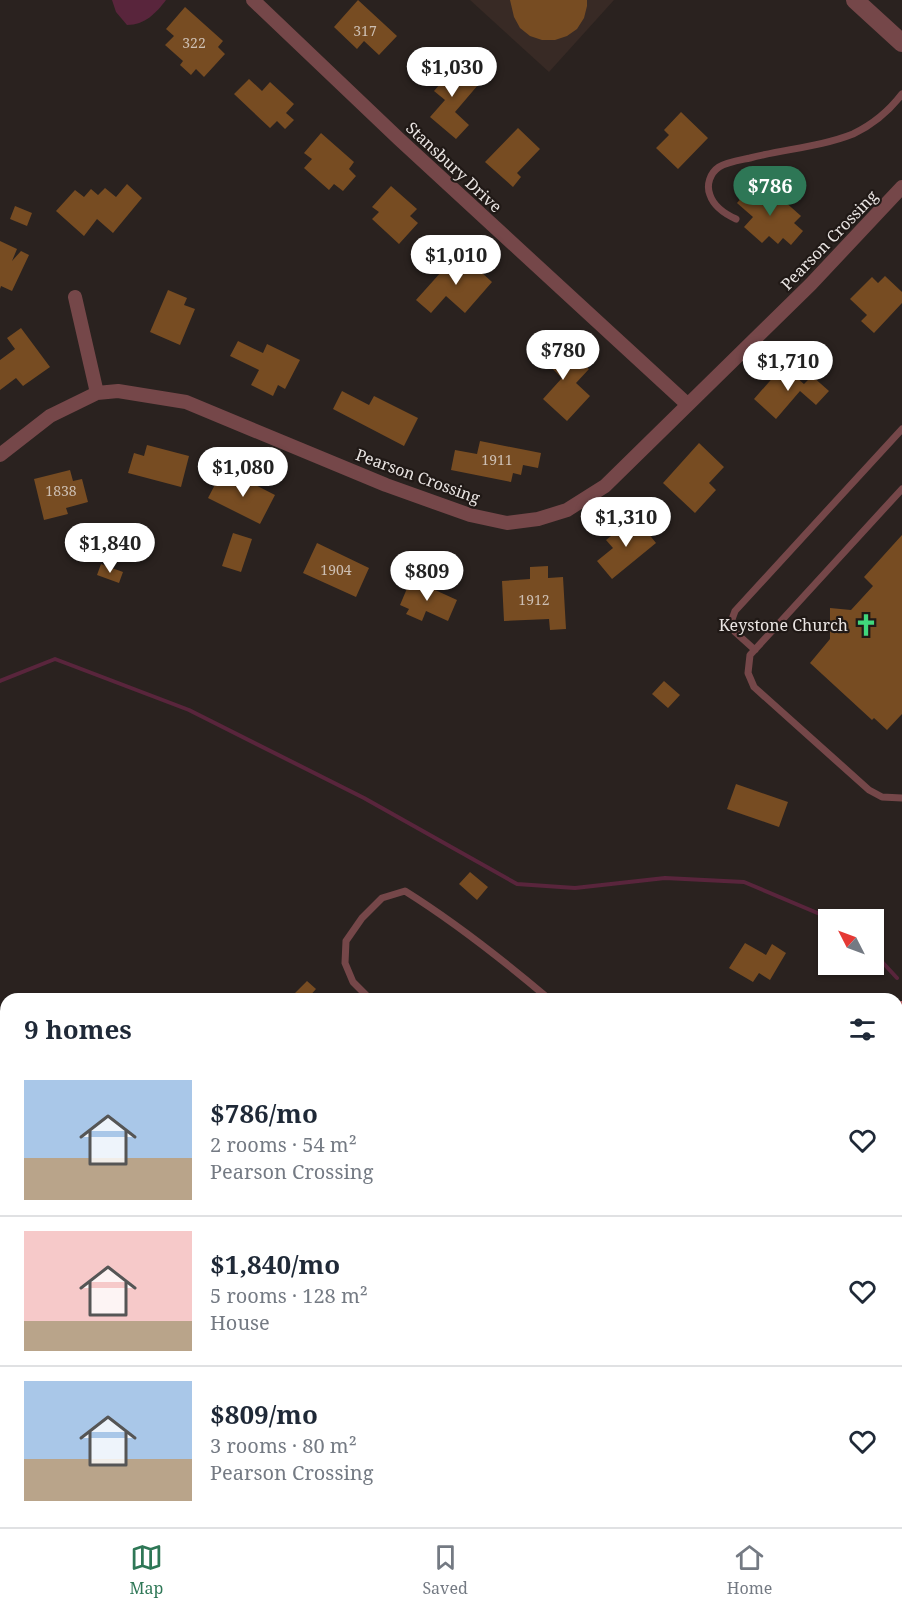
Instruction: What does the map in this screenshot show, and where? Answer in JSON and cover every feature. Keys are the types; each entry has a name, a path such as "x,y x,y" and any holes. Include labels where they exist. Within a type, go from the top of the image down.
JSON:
{"street":[{"name":"Stansbury Drive","path":"253,0 408,147 687,404"},
{"path":"855,0 902,43"},
{"name":"Pearson Crossing","path":"0,455 50,416 96,393 118,391 186,402 386,485 470,515 507,523 538,519 567,510 605,486 811,284 902,187"},
{"path":"75,297 96,393"}],"lane":[{"path":"736,219 719,208 711,199 707,189 710,177 719,167 773,152 834,141 855,133 875,121 902,94"},
{"path":"755,650 735,632 730,622 735,611 902,429"},
{"path":"902,489 750,655 748,673 754,687 869,790 882,797 902,798"},
{"path":"364,993 353,982 345,963 346,941 362,918 382,898 405,891 448,918 542,993"}],"shaded area":[{"path":"112,0 166,0 145,21 127,25 116,12"},
{"path":"470,0 614,0 549,72"}],"building":[{"path":"358,0 397,36 379,55 364,41 357,49 334,27"},
{"path":"510,0 587,0 587,6 584,18 577,29 555,40 542,40 530,36 520,28 514,17"},
{"path":"185,7 223,41 218,47 225,54 204,77 196,69 191,75 180,65 183,61 165,45 174,36 166,29"},
{"path":"448,59 478,85 455,112 469,125 456,139 430,117 445,100 434,91 441,83 433,76"},
{"path":"249,79 262,91 270,82 294,104 286,113 294,120 285,129 277,121 270,128 234,94"},
{"path":"681,112 708,138 678,169 656,148 669,135 664,130"},
{"path":"518,128 540,149 517,173 521,177 513,187 485,162"},
{"path":"321,133 354,162 349,169 356,176 343,191 334,184 329,190 304,168 312,159 304,153"},
{"path":"127,184 142,198 113,233 97,219 84,236 56,211 75,190 84,197 91,189 98,195 105,188 116,197"},
{"path":"391,186 417,209 410,216 418,223 399,244 372,219 379,212 372,207"},
{"path":"752,186 767,199 774,192 801,216 794,223 803,231 791,245 783,238 778,244 769,236 762,243 744,227 753,217 737,203"},
{"path":"15,206 32,213 27,226 10,219"},
{"path":"0,241 17,249 12,261 21,251 29,255 12,291 1,286 0,289"},
{"path":"459,252 492,282 465,313 446,296 431,313 416,300"},
{"path":"885,276 902,292 902,303 874,333 861,321 867,315 850,299 872,277 878,283"},
{"path":"168,290 187,298 184,305 195,309 180,345 150,332"},
{"path":"21,328 50,367 23,386 16,378 0,390 0,360 15,349 7,338"},
{"path":"541,337 568,362 574,356 589,369 576,383 590,396 567,421 543,399 562,378 531,348"},
{"path":"238,341 263,353 267,344 300,360 285,389 278,385 273,396 251,385 259,370 230,356"},
{"path":"783,366 804,384 812,376 829,391 816,405 800,391 776,419 754,399"},
{"path":"342,391 369,405 374,396 418,418 404,446 333,409"},
{"path":"480,441 541,453 538,468 523,465 521,475 513,473 511,482 451,470 455,450 477,454"},
{"path":"699,443 724,467 709,483 716,490 695,513 663,483"},
{"path":"147,445 189,456 181,487 128,473 134,453 144,456"},
{"path":"70,470 73,481 82,479 88,502 66,508 68,514 44,520 34,479"},
{"path":"219,477 236,485 240,477 275,495 260,524 208,498"},
{"path":"635,517 656,543 612,579 597,561 613,548 606,540"},
{"path":"233,533 252,539 241,572 222,566"},
{"name":"Keystone Church","path":"902,535 902,714 887,730 874,718 872,720 810,663 830,639 830,608 851,610 873,586 864,577"},
{"path":"317,543 369,568 356,597 303,573"},
{"path":"101,564 123,572 119,583 97,575"},
{"path":"548,566 548,578 563,577 566,629 550,630 549,619 504,621 502,581 530,579 530,567"},
{"path":"411,579 457,600 448,621 426,611 422,621 406,614 409,609 400,605"},
{"path":"664,681 680,695 668,708 652,694"},
{"path":"736,784 788,802 779,827 727,809"},
{"path":"470,872 488,887 477,900 459,884"},
{"path":"745,943 766,955 772,944 786,953 770,980 759,973 753,982 729,968"},
{"path":"307,981 316,989 312,993 295,993"}],"waterway":[{"path":"0,681 55,659 189,710 364,798 517,884 575,888 665,878 744,882 818,913"},
{"path":"884,964 897,978"}],"place":[{"name":"Keystone Church","path":"866,625"}]}
